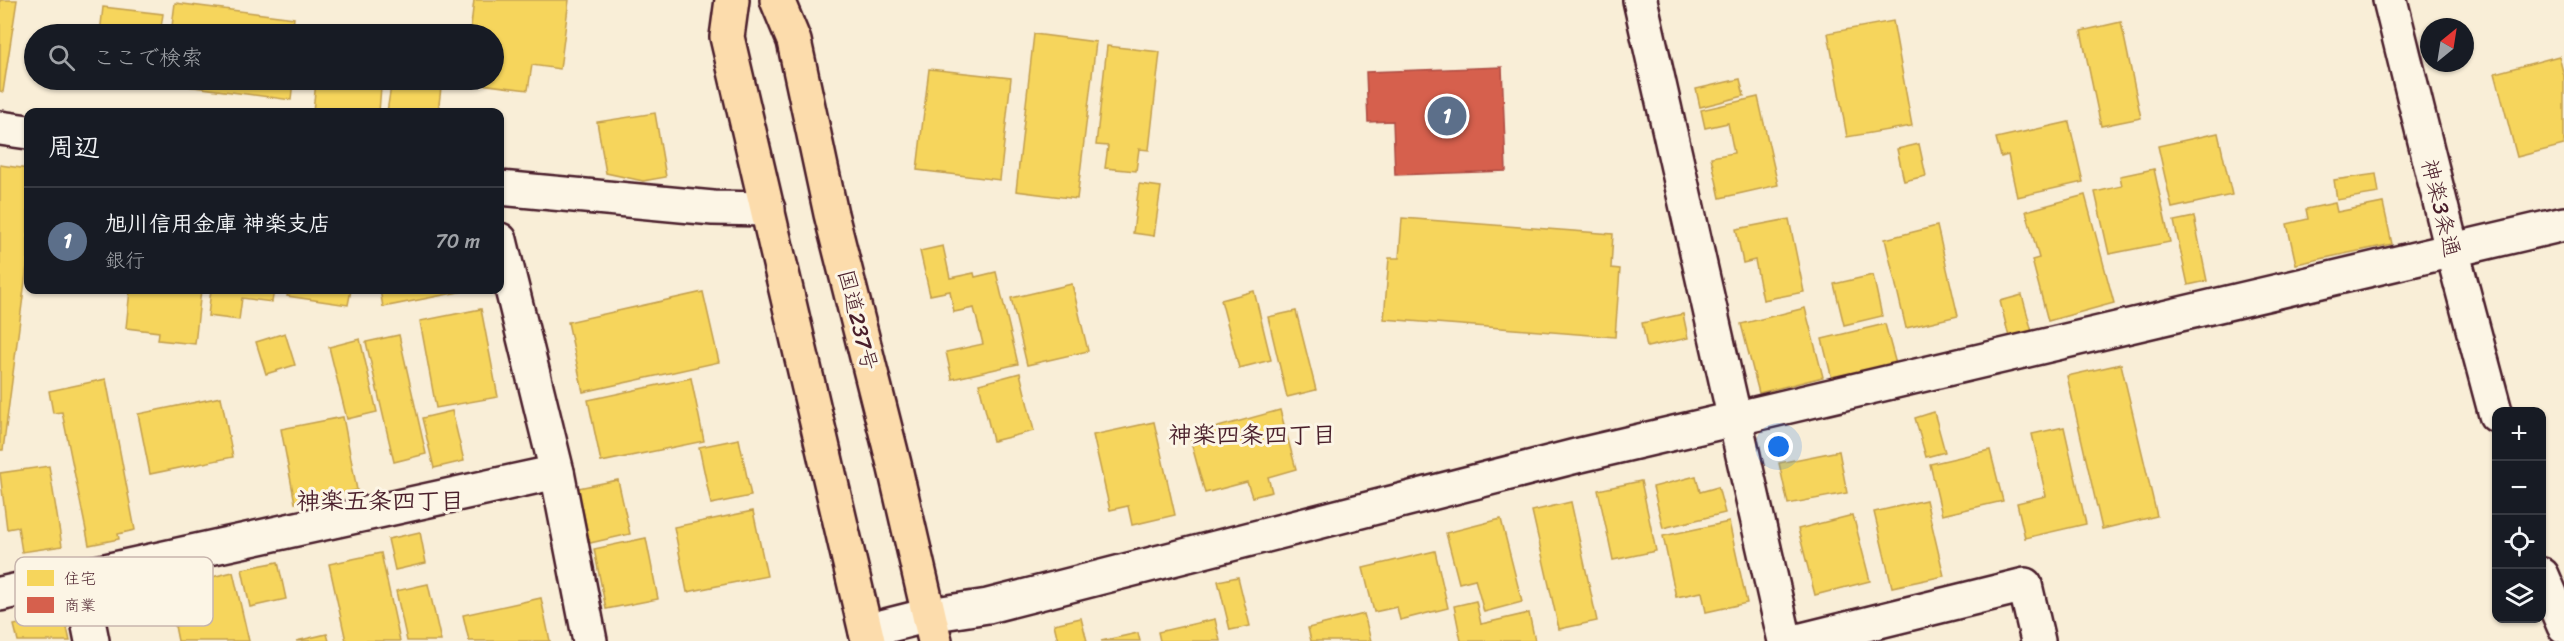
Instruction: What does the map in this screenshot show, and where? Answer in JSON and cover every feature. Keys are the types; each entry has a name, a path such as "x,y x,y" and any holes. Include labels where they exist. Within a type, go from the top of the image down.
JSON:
{"highway":[{"path":"732,0 727,37 867,636"},
{"name":"国道237号","path":"777,0 794,41 831,214 894,464 932,628"}],"street":[{"path":"1640,0 1785,641"},
{"name":"神楽3条通","path":"2390,0 2494,407"},
{"path":"0,128 24,131"},
{"path":"504,188 712,208 768,208"},
{"path":"867,636 932,628 988,606 1565,459 2564,224"},
{"path":"504,256 557,472 590,641"},
{"path":"166,557 557,472"},
{"path":"1797,641 2025,585 2038,641"},
{"path":"2546,587 2564,626"},
{"path":"0,594 15,591"},
{"path":"89,626 92,641"}],"building: 住宅":[{"path":"0,0 17,0 3,92 0,91"},
{"path":"474,0 569,0 560,69 532,65 528,90 504,87 504,24 471,24"},
{"path":"175,3 294,18 293,24 172,24"},
{"path":"103,7 163,14 162,24 101,24"},
{"path":"1893,21 1912,126 1847,137 1828,33"},
{"path":"2121,22 2141,118 2101,126 2081,31"},
{"path":"1034,34 1096,42 1077,199 1016,191"},
{"path":"1107,46 1160,52 1149,150 1139,149 1136,171 1105,168 1108,146 1096,145"},
{"path":"2559,56 2564,76 2564,145 2517,157 2495,73"},
{"path":"929,69 1011,78 1000,180 917,170"},
{"path":"1740,79 1744,96 1700,107 1696,89"},
{"path":"217,90 292,90 291,100"},
{"path":"315,90 381,90 379,108 313,108"},
{"path":"390,90 441,90 438,108 388,108"},
{"path":"1758,97 1778,185 1720,198 1711,157 1734,153 1728,123 1705,128 1701,110"},
{"path":"655,113 666,177 643,181 606,173 597,122"},
{"path":"2069,122 2083,182 2017,197 2008,155 2001,157 1996,138"},
{"path":"2218,133 2232,195 2172,208 2158,146"},
{"path":"1919,144 1926,176 1904,181 1897,149"},
{"path":"0,165 24,168 24,289 3,450 0,450"},
{"path":"2154,169 2170,242 2109,254 2095,192 2122,186 2120,176"},
{"path":"2376,174 2379,193 2337,200 2334,180"},
{"path":"1139,184 1161,187 1154,236 1133,233"},
{"path":"2085,195 2114,303 2048,321 2032,260 2039,258 2026,211"},
{"path":"2335,203 2337,212 2383,203 2392,244 2296,264 2287,224 2308,219 2306,209"},
{"path":"2194,217 2207,281 2188,285 2174,221"},
{"path":"1402,218 1613,234 1611,268 1620,269 1615,337 1384,319 1389,258 1399,258"},
{"path":"1789,219 1804,292 1763,300 1755,260 1743,263 1736,229"},
{"path":"1937,226 1958,316 1906,328 1885,239"},
{"path":"943,246 950,278 974,273 975,277 996,272 1018,364 952,379 946,352 983,344 974,308 954,312 950,291 930,295 920,251"},
{"path":"1873,275 1882,316 1844,325 1834,284"},
{"path":"1072,284 1088,351 1027,365 1011,298"},
{"path":"1254,291 1271,360 1239,368 1221,300"},
{"path":"703,292 719,362 583,392 568,322"},
{"path":"130,294 201,294 195,344 158,340 159,332 126,328"},
{"path":"211,294 273,294 272,302 242,298 239,320 208,316"},
{"path":"287,294 350,294 348,305 287,296"},
{"path":"381,294 449,294 383,307"},
{"path":"2022,295 2032,332 2009,337 2000,301"},
{"path":"1805,308 1823,377 1759,393 1741,324"},
{"path":"481,309 498,397 436,408 420,321"},
{"path":"1296,311 1316,390 1287,397 1268,317"},
{"path":"1683,314 1688,338 1647,347 1642,323"},
{"path":"1885,324 1897,368 1833,383 1822,339"},
{"path":"285,333 295,365 266,374 256,342"},
{"path":"399,335 426,454 394,462 366,342"},
{"path":"360,339 377,412 347,419 329,347"},
{"path":"2121,364 2157,516 2102,529 2067,376"},
{"path":"1020,373 1034,431 993,441 979,384"},
{"path":"691,378 704,441 601,462 588,400"},
{"path":"106,379 135,530 118,534 119,539 89,545 62,412 53,413 49,391"},
{"path":"221,397 233,457 150,474 138,414"},
{"path":"1280,410 1296,469 1268,477 1272,492 1252,497 1247,482 1205,493 1189,435"},
{"path":"452,411 464,461 434,468 422,418"},
{"path":"1934,412 1945,452 1926,457 1915,418"},
{"path":"343,417 357,490 295,503 281,429"},
{"path":"1154,422 1175,515 1132,525 1128,506 1110,510 1093,435"},
{"path":"2064,427 2086,524 2025,538 2017,503 2046,496 2032,434"},
{"path":"739,439 751,496 711,504 699,447"},
{"path":"1990,450 2003,501 1942,515 1930,464"},
{"path":"1839,451 1847,493 1788,504 1779,463"},
{"path":"49,466 62,546 22,552 18,527 7,529 0,473"},
{"path":"1696,476 1700,492 1718,487 1725,513 1663,528 1653,487"},
{"path":"618,480 630,534 590,543 578,488"},
{"path":"1641,481 1656,551 1613,560 1598,490"},
{"path":"1926,500 1944,576 1892,587 1874,512"},
{"path":"1571,502 1597,621 1559,629 1532,511"},
{"path":"753,511 767,576 687,592 674,527"},
{"path":"1853,515 1870,581 1815,595 1798,529"},
{"path":"1501,519 1522,602 1484,612 1475,579 1459,583 1446,533"},
{"path":"1729,522 1747,603 1706,612 1702,592 1676,597 1663,536"},
{"path":"420,532 426,563 395,570 388,539"},
{"path":"646,538 658,599 606,609 594,549"},
{"path":"1435,551 1448,608 1400,620 1397,607 1374,612 1363,568"},
{"path":"381,553 400,641 346,641 329,564"},
{"path":"278,562 286,599 250,607 242,569"},
{"path":"233,572 249,641 178,641 175,626 213,626 213,577"},
{"path":"1238,577 1250,626 1230,630 1218,581"},
{"path":"428,584 441,641 407,641 396,591"},
{"path":"541,598 550,641 469,641 463,615"},
{"path":"1476,601 1481,624 1529,613 1535,641 1461,641 1454,606"},
{"path":"1364,614 1371,641 1311,641 1308,628"},
{"path":"1081,618 1087,641 1058,641 1054,624"},
{"path":"1215,619 1220,641 1160,641 1158,632"},
{"path":"14,625 67,626 70,641 18,641"},
{"path":"1138,633 1140,641 1101,641"},
{"path":"327,634 329,641 296,641"}],"building: 商業":[{"path":"1502,67 1506,171 1395,175 1393,121 1368,122 1366,72"}],"place":[{"name":"旭川信用金庫 神楽支店","path":"1447,116"}],"district":[{"name":"神楽四条四丁目","path":"1252,435"},
{"name":"神楽五条四丁目","path":"380,501"}]}
